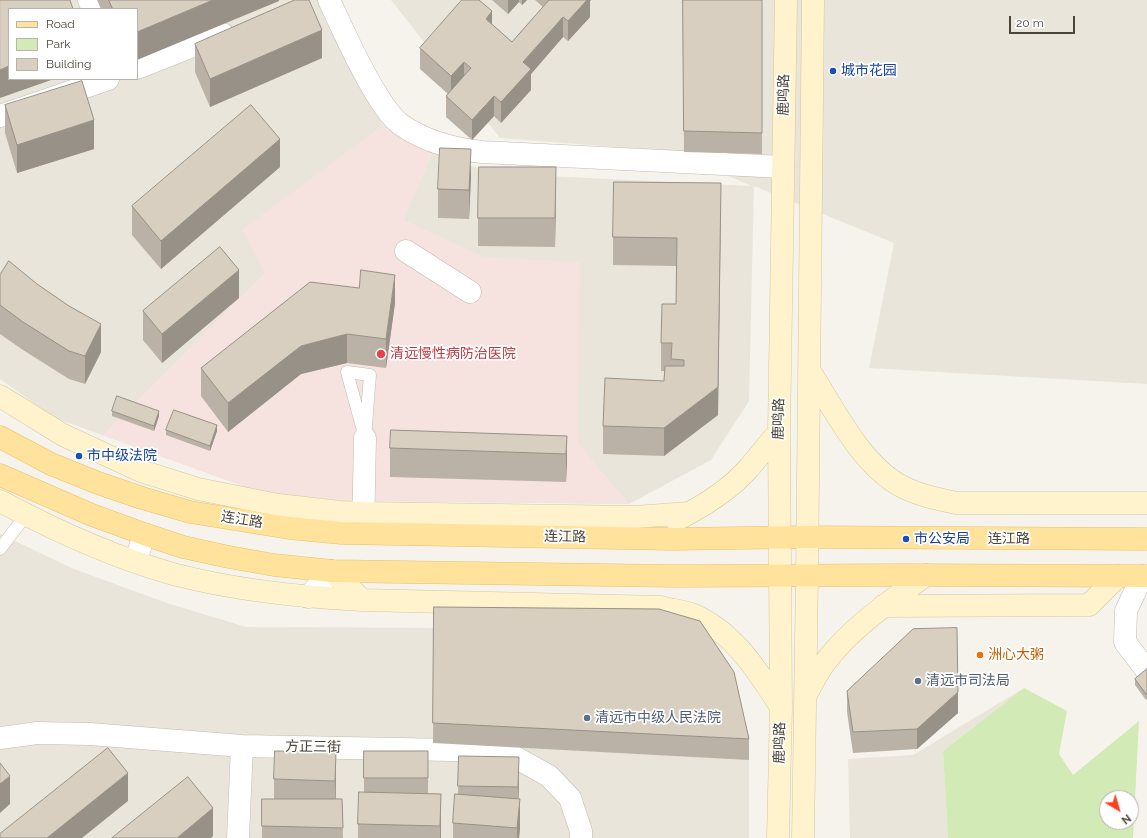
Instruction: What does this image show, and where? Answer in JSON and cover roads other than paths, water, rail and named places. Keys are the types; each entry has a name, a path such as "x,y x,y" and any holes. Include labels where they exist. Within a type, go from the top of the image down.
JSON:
{"main road":[{"name":"连江路","path":"0,437 51,464 142,498 190,512 289,528 341,533 364,523 638,538 807,537 1147,539"},
{"path":"0,475 92,515 144,534 183,546 229,557 274,565 332,571 604,575 1144,576"}],"street":[{"path":"329,0 356,59 390,114 399,123 430,140 461,150 482,152 783,167"},
{"name":"鹿鸣路","path":"778,838 781,707 779,432 786,0"},
{"name":"鹿鸣路","path":"803,838 813,0"},
{"path":"138,68 241,27"},
{"path":"0,116 105,80"},
{"path":"406,252 470,292"},
{"path":"809,370 855,443 876,468 900,486 927,497 956,503 1145,506"},
{"path":"0,396 63,434 140,471 198,489 278,505 340,512 364,523 635,517 689,513"},
{"path":"638,538 689,513 721,492 746,471 779,432"},
{"path":"364,523 365,438"},
{"path":"0,501 26,515 76,538 136,561 173,574 220,584 308,597 362,600 661,607 694,615 718,629 738,646 755,667 781,707"},
{"path":"136,561 144,534"},
{"path":"308,597 332,571 362,600"},
{"path":"604,575 604,606"},
{"path":"805,696 826,661 851,633 883,606 926,575"},
{"path":"883,606 1089,605 1118,576"},
{"path":"1144,576 1126,611 1125,642 1147,670"},
{"name":"方正三街","path":"0,738 37,733 90,734 242,746 504,751 549,776 570,798 581,831 581,838"},
{"path":"238,838 242,746"}],"lane":[{"path":"347,372 370,375 365,438 355,401 347,372"},
{"path":"0,549 26,515"}],"place":[{"name":"城市花园","path":"833,71"},
{"name":"清远慢性病防治医院","path":"381,354"},
{"name":"市中级法院","path":"79,456"},
{"name":"市公安局","path":"906,539"},
{"name":"洲心大粥","path":"980,655"},
{"name":"清远市司法局","path":"918,681"},
{"name":"清远市中级人民法院","path":"587,718"}]}
